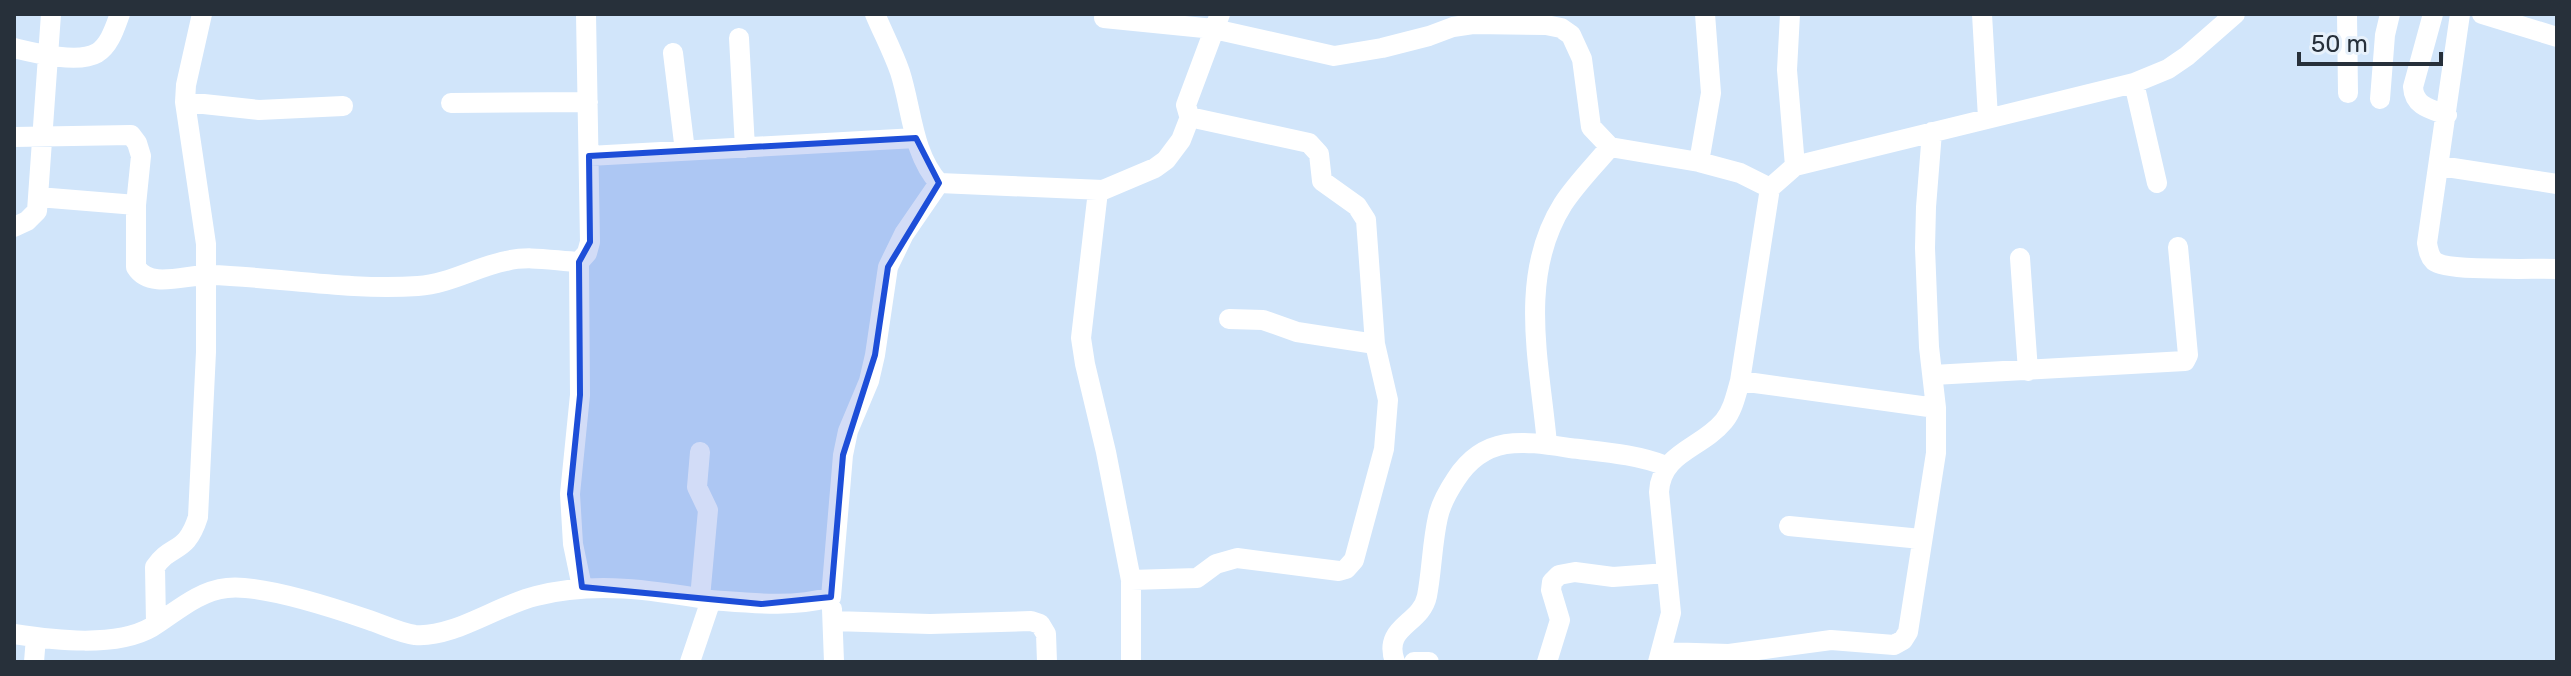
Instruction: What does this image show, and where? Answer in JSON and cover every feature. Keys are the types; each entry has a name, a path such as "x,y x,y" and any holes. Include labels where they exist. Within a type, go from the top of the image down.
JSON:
{"street":[{"path":"14,227 27,221 37,211 51,14"},
{"path":"14,48 84,58 99,52 110,39 120,14"},
{"path":"582,587 573,544 570,494 580,395 579,262 587,253 590,242 586,14"},
{"path":"875,14 899,71 916,138 929,172 939,183 1098,191 1155,168 1175,150 1190,119 1186,105 1217,21"},
{"path":"1699,162 1711,93 1705,14"},
{"path":"1790,14 1787,70 1795,166"},
{"path":"1982,14 1988,118"},
{"path":"1932,132 1926,207 1925,287 1936,408 1935,465 1908,632 1903,640 1894,645 1831,640 1761,656 1660,657 1671,613 1660,476 1666,466 1724,421 1734,403 1770,188 1795,166 1988,118 2134,83 2168,69 2235,14"},
{"path":"2347,14 2348,93"},
{"path":"2380,99 2385,35 2390,14"},
{"path":"2433,14 2413,87 2414,96 2419,104 2447,115"},
{"path":"2460,14 2427,243 2434,261 2453,267 2557,269"},
{"path":"2482,14 2557,37"},
{"path":"156,623 155,567 192,536 198,517 207,275 204,220 185,102 200,15"},
{"path":"1104,18 1217,21 1334,56 1382,48 1473,24 1561,28 1571,35 1582,59 1591,127 1610,147 1699,162 1740,173 1770,188"},
{"path":"739,38 745,148"},
{"path":"673,53 685,151"},
{"path":"2134,83 2157,183"},
{"path":"185,102 259,110 343,106"},
{"path":"451,103 588,102"},
{"path":"1131,580 1197,578 1216,564 1237,558 1339,571 1352,565 1384,449 1387,392 1375,344 1366,220 1357,206 1322,181 1319,154 1315,148 1297,139 1190,119"},
{"path":"14,137 131,135 141,156 134,255 141,275 154,280 207,275 399,287 443,282 523,258 579,262"},
{"path":"589,156 916,138"},
{"path":"1547,444 1533,299 1539,261 1545,240 1563,205 1610,147"},
{"path":"2440,166 2557,184"},
{"path":"834,662 831,597 843,455 848,431 872,368 888,267 904,234 939,183"},
{"path":"1098,191 1081,338 1131,580 1131,662"},
{"path":"38,197 136,205"},
{"path":"1933,375 2185,361 2188,355 2178,247"},
{"path":"2020,258 2028,371"},
{"path":"1229,319 1263,320 1307,334 1375,344"},
{"path":"1740,381 1936,408"},
{"path":"1395,662 1391,644 1425,602 1438,518 1447,492 1474,457 1497,445 1524,442 1639,458 1666,466"},
{"path":"690,662 706,599 708,510 697,487 700,452"},
{"path":"1789,526 1921,539"},
{"path":"1547,662 1560,620 1551,590 1552,582 1559,575 1575,572 1613,577 1667,573"},
{"path":"14,634 123,637 139,633 202,594 229,587 320,604 406,633 427,635 536,596 582,587 645,589 706,599 786,604 831,597"},
{"path":"833,621 930,624 1031,621 1040,624 1046,634 1047,662"},
{"path":"34,662 36,637"},
{"path":"1414,662 1429,662"}],"highlighted area":[{"path":"916,138 939,183 888,267 875,355 843,455 831,597 761,604 582,587 570,494 580,395 579,262 590,242 589,156"}]}
